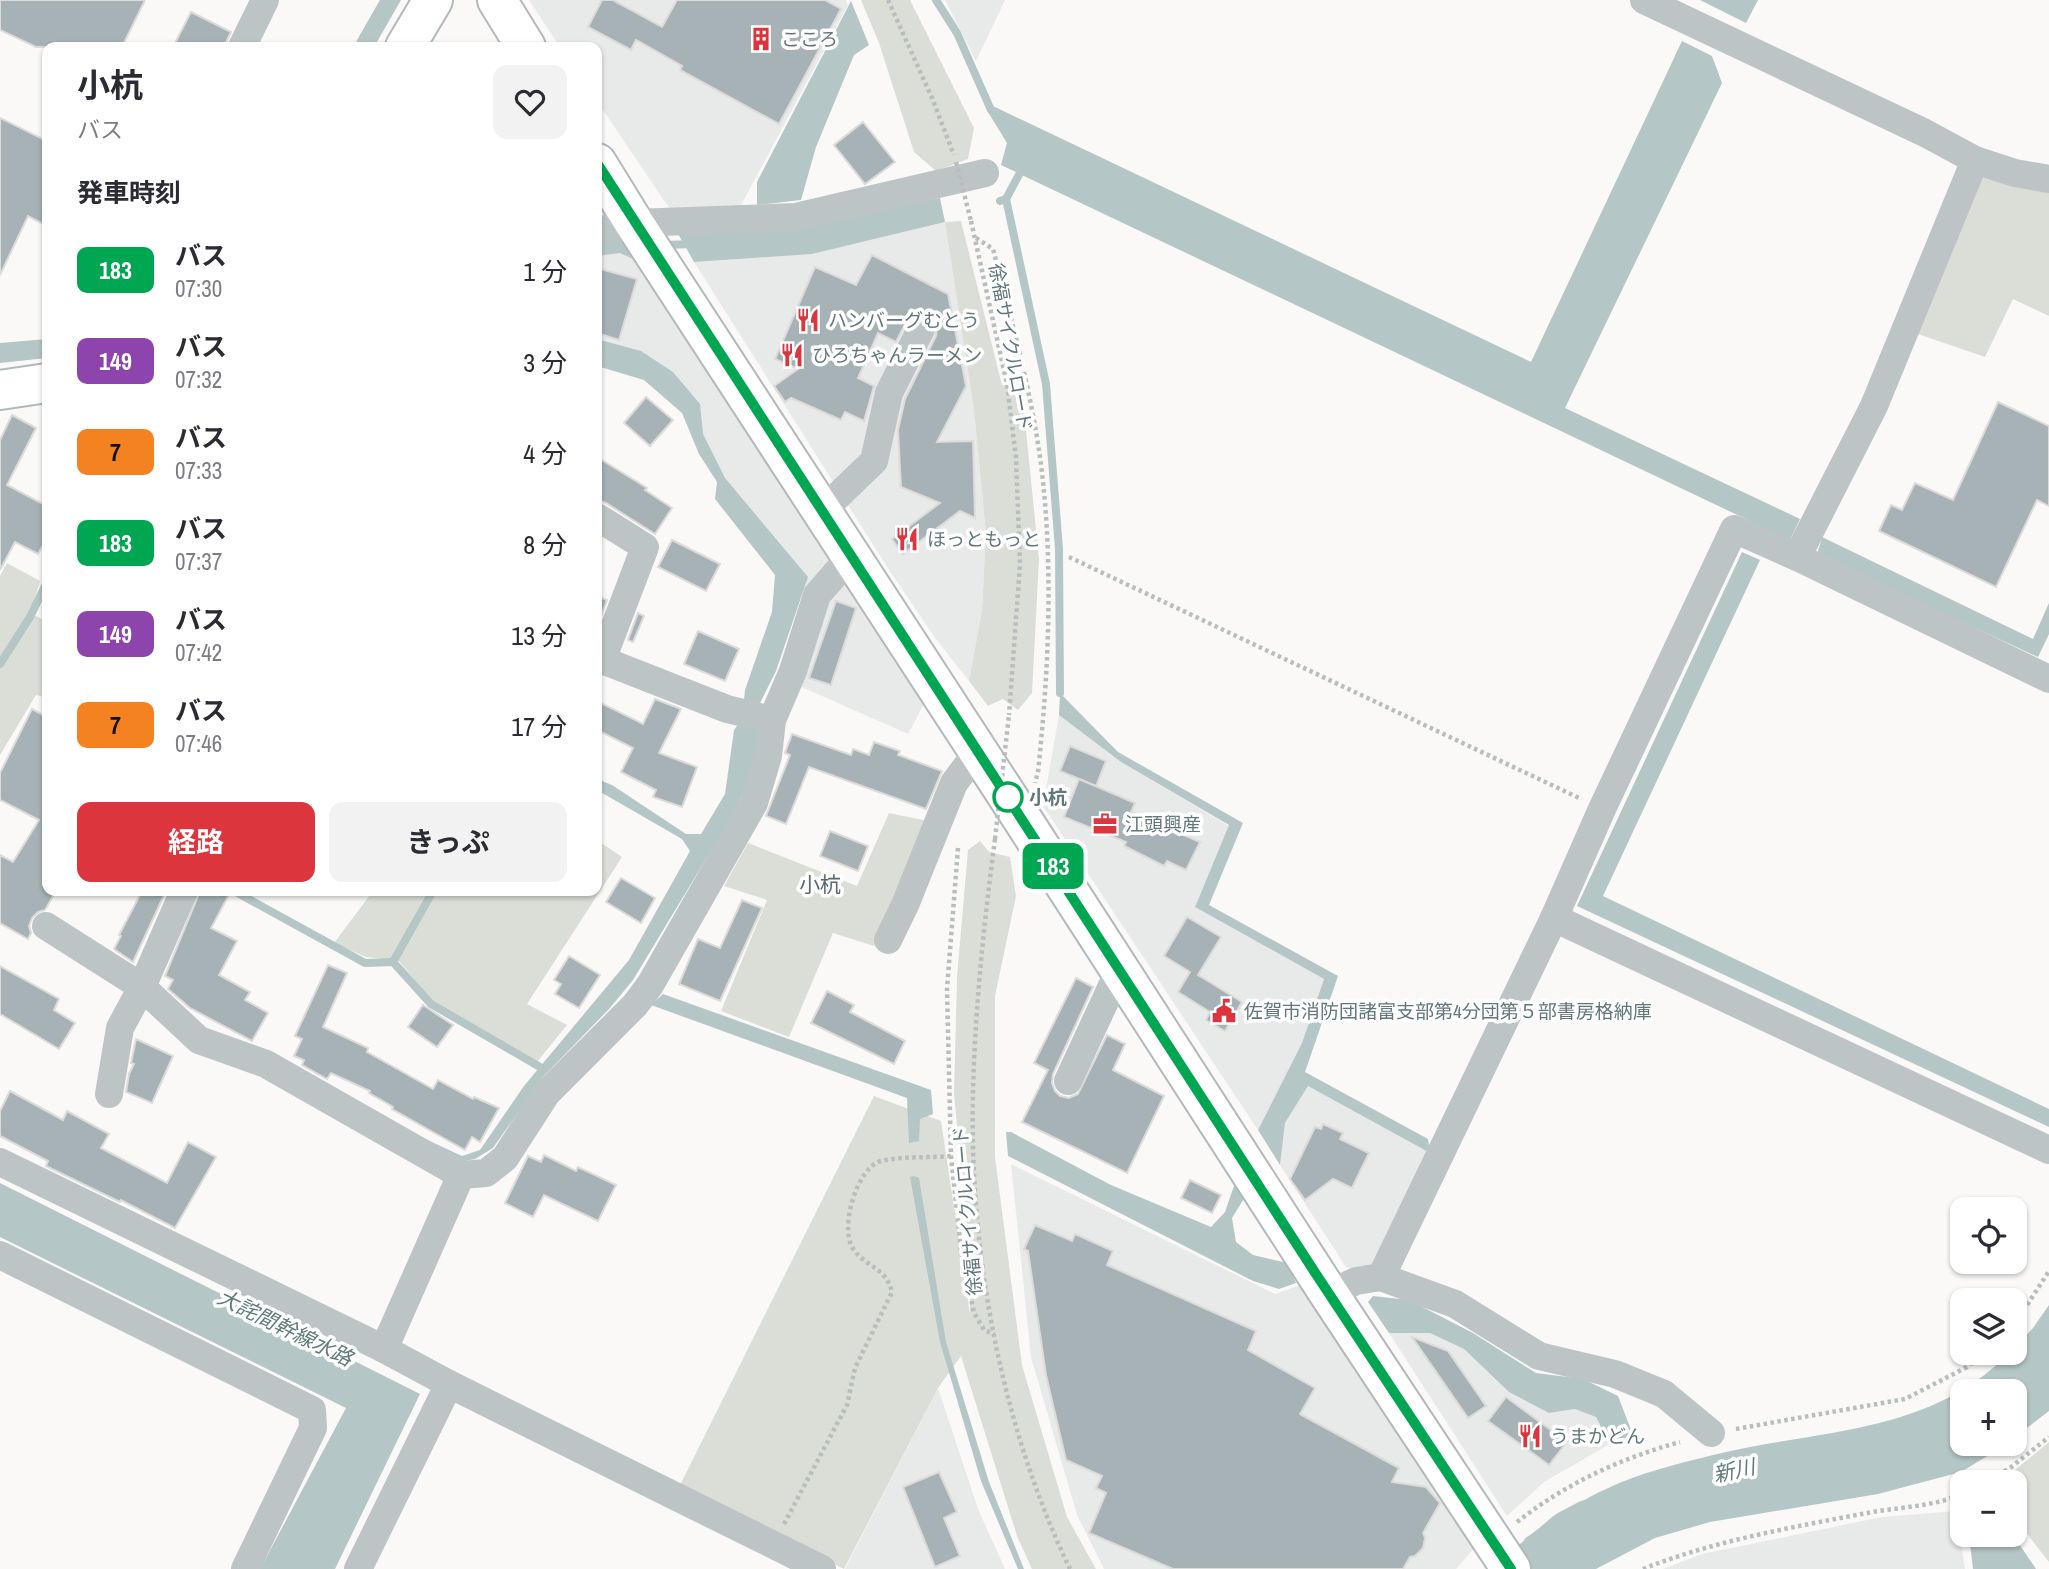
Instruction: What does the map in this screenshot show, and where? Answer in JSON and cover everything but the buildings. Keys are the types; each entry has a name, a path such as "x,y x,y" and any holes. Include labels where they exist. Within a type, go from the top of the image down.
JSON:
{"main road":[{"path":"408,42 433,0"},
{"path":"497,0 523,42"},
{"path":"602,171 1501,1555"},
{"path":"0,390 42,384"}],"street":[{"path":"244,42 265,0"},
{"path":"1644,0 1975,160 2015,173 2049,179"},
{"path":"1797,557 1874,406 1975,160"},
{"path":"602,230 634,223 796,217 985,173"},
{"path":"822,511 874,461 890,393 920,329"},
{"path":"602,520 645,547 602,652"},
{"path":"1381,1276 1555,918 1601,809 1734,529 2049,678"},
{"path":"46,926 142,987 199,1040 266,1064 461,1175 486,1173 505,1158 547,1093 635,1005 650,985 754,803 768,756 772,720 793,671 817,595 851,556"},
{"path":"602,660 727,709 772,720"},
{"path":"888,940 905,905 954,783 965,767 982,757"},
{"path":"109,1094 120,1028 142,987 182,896"},
{"path":"1555,918 2049,1150"},
{"path":"1068,1081 1112,986 1124,977"},
{"path":"0,1162 384,1349 449,1384 822,1569"},
{"path":"384,1349 461,1175"},
{"path":"0,1255 312,1410 313,1428 245,1569"},
{"path":"1329,1294 1356,1281 1381,1276 1455,1304 1539,1356 1615,1374 1664,1394 1711,1433"},
{"path":"358,1569 449,1384"}],"path":[{"name":"徐福サイクルロード","path":"888,0 932,98 956,162 976,239 1006,384 1016,458 1020,564 1009,715 976,1027 974,1164 985,1281 1008,1396 1037,1492 1070,1569"},
{"path":"976,239 993,249 1026,380 1040,459 1048,570 1046,694 1038,772 1033,787"},
{"path":"1069,557 1601,809"},
{"path":"959,838 947,989 951,1156 961,1250 974,1314 984,1330 994,1334"},
{"path":"773,1545 847,1405 855,1368 892,1292 889,1279 853,1250 847,1228 847,1211 868,1168 879,1162 951,1156"},
{"path":"2027,1305 2049,1271"},
{"path":"2007,1470 2049,1437"},
{"path":"1643,1569 1682,1554 1867,1513 1950,1500"}],"shaded area":[{"path":"529,0 846,0 848,5 739,209 669,208 602,108 602,42 557,42"},
{"path":"861,0 910,0 974,128 968,159 936,171 914,152 879,43"},
{"path":"945,0 1005,0 976,61"},
{"path":"1978,174 2049,192 2049,316 2013,299 1985,357 1915,333"},
{"path":"602,204 925,702 908,734 795,684 818,609 725,496 687,399 602,353"},
{"path":"961,221 1002,385 1022,391 1039,559 1032,693 1018,710 1003,699 988,706 969,681 982,610 986,534 974,410 945,222"},
{"path":"945,222 974,410 986,534 982,610 969,681 936,639 889,570 694,262 812,254"},
{"path":"7,563 40,581 31,613 42,619 42,697 36,695 0,755 0,576"},
{"path":"1059,715 1121,762 1229,826 1195,907 1324,979 1302,1043 1258,1130 1043,806"},
{"path":"889,813 928,821 874,946 833,933 789,1037 721,1011 767,900 724,886 748,843 857,886"},
{"path":"980,841 989,852 1010,857 1016,896 995,996 995,1157 1022,1365 1067,1517 1096,1569 1032,1569 1017,1536 961,1356 938,1388 844,1569 679,1487 874,1096 941,1121 970,1314 968,1239 954,1094 957,977 968,850"},
{"path":"602,843 622,857 602,888"},
{"path":"369,896 426,896 432,900 435,896 597,896 527,1004 567,1025 537,1062 432,1001 399,961 366,957 334,943"},
{"path":"1308,1086 1430,1153 1374,1265 1360,1272 1346,1267 1280,1165 1285,1123"},
{"path":"1011,1164 1275,1294 1303,1284 1476,1546 1456,1569 1104,1569 1077,1515 1031,1357"},
{"path":"1389,1333 1430,1333 1464,1349 1509,1392 1549,1413 1575,1409 1596,1417 1610,1444 1544,1482 1507,1516"},
{"path":"938,1388 978,1509 1005,1569 845,1569"},
{"path":"2049,1442 2049,1562 2027,1534 2027,1470 2015,1470"},
{"path":"1950,1511 1950,1547 1962,1547 1965,1569 1663,1569 1702,1554 1882,1517"}],"water":[{"path":"380,0 401,0 377,42 356,42"},
{"path":"1700,0 1758,0 1746,23"},
{"path":"851,1 869,45 854,55 816,147 801,200 757,205 757,182"},
{"path":"1682,41 1712,56 1722,83 1565,408 1800,519 1790,540 1001,165 1007,143 988,112 995,107 1531,362"},
{"path":"940,198 945,222 812,254 694,262 677,232 775,230"},
{"path":"623,238 635,260 620,253 602,255 602,240"},
{"path":"42,339 42,359 0,363 0,343"},
{"path":"602,340 641,351 673,372 700,404 703,434 725,478 808,577 776,671 757,709 759,742 750,779 732,816 633,980 610,1008 543,1077 493,1148 475,1159 460,1162 369,1113 462,1156 480,1150 524,1086 629,960 690,851 682,839 602,793 602,781 686,834 701,834 725,794 734,730 742,719 745,690 772,612 775,575 715,499 717,482 699,454 682,413 644,380 602,367"},
{"path":"1822,537 2033,639 2049,603 2049,634 2038,657 1817,555"},
{"path":"1742,552 1760,560 1603,896 2049,1109 2049,1127 1577,906"},
{"path":"1060,693 1118,752 1243,823 1209,905 1338,976 1305,1072 1428,1139 1430,1153 1308,1086 1285,1123 1280,1165 1258,1130 1302,1043 1324,979 1195,907 1229,825 1121,762 1059,715"},
{"path":"663,994 931,1090 933,1114 920,1119 919,1141 909,1143 907,1098 651,1005"},
{"path":"1006,1132 1011,1132 1111,1185 1211,1227 1225,1212 1236,1180 1245,1197 1232,1218 1236,1242 1253,1255 1287,1263 1296,1283 1279,1289 1253,1281 1008,1156"},
{"path":"910,1177 919,1178 946,1342 989,1482 1024,1569 1018,1569 981,1481 940,1342"},
{"name":"大詫間幹線水路","path":"0,1183 420,1394 335,1569 260,1569 346,1408 0,1237"},
{"path":"1373,1296 1409,1300 1473,1333 1536,1373 1583,1379 1618,1396 1633,1435 1610,1444 1596,1417 1575,1409 1549,1413 1509,1392 1464,1349 1430,1333 1389,1333 1368,1302"},
{"path":"2049,1305 2049,1411 2027,1428 2027,1379 1978,1379 1995,1365 2027,1365 2027,1334"},
{"path":"1950,1396 1950,1456 1987,1456 1964,1470 1950,1470 1950,1475 1878,1494 1710,1522 1655,1538 1596,1569 1544,1569 1524,1539 1585,1500 1645,1474 1699,1458 1870,1425 1907,1415"},
{"path":"1970,1547 2021,1547 2036,1569 1973,1569"}],"waterway":[{"path":"936,0 957,33 991,110 999,117"},
{"path":"1000,201 1006,199 1023,167"},
{"path":"1006,199 1046,384 1059,549 1060,693"},
{"path":"663,245 695,244"},
{"path":"0,664 30,617 42,592"},
{"path":"243,896 365,963 393,962 431,1004 540,1067"},
{"path":"393,962 430,896"},
{"name":"新川","path":"1526,1569 1569,1533 1588,1523"}],"bus line":[{"name":"183","path":"602,171 1314,1271 1511,1569"}],"place":[{"name":"こころ","path":"761,39"},
{"name":"ハンバーグむとう","path":"808,320"},
{"name":"ひろちゃんラーメン","path":"792,355"},
{"name":"ほっともっと","path":"907,539"},
{"name":"小杭","path":"1008,797"},
{"name":"江頭興産","path":"1105,824"},
{"name":"佐賀市消防団諸富支部第4分団第５部書房格納庫","path":"1224,1011"},
{"name":"うまかどん","path":"1530,1436"}],"district":[{"name":"小杭","path":"820,885"}]}
